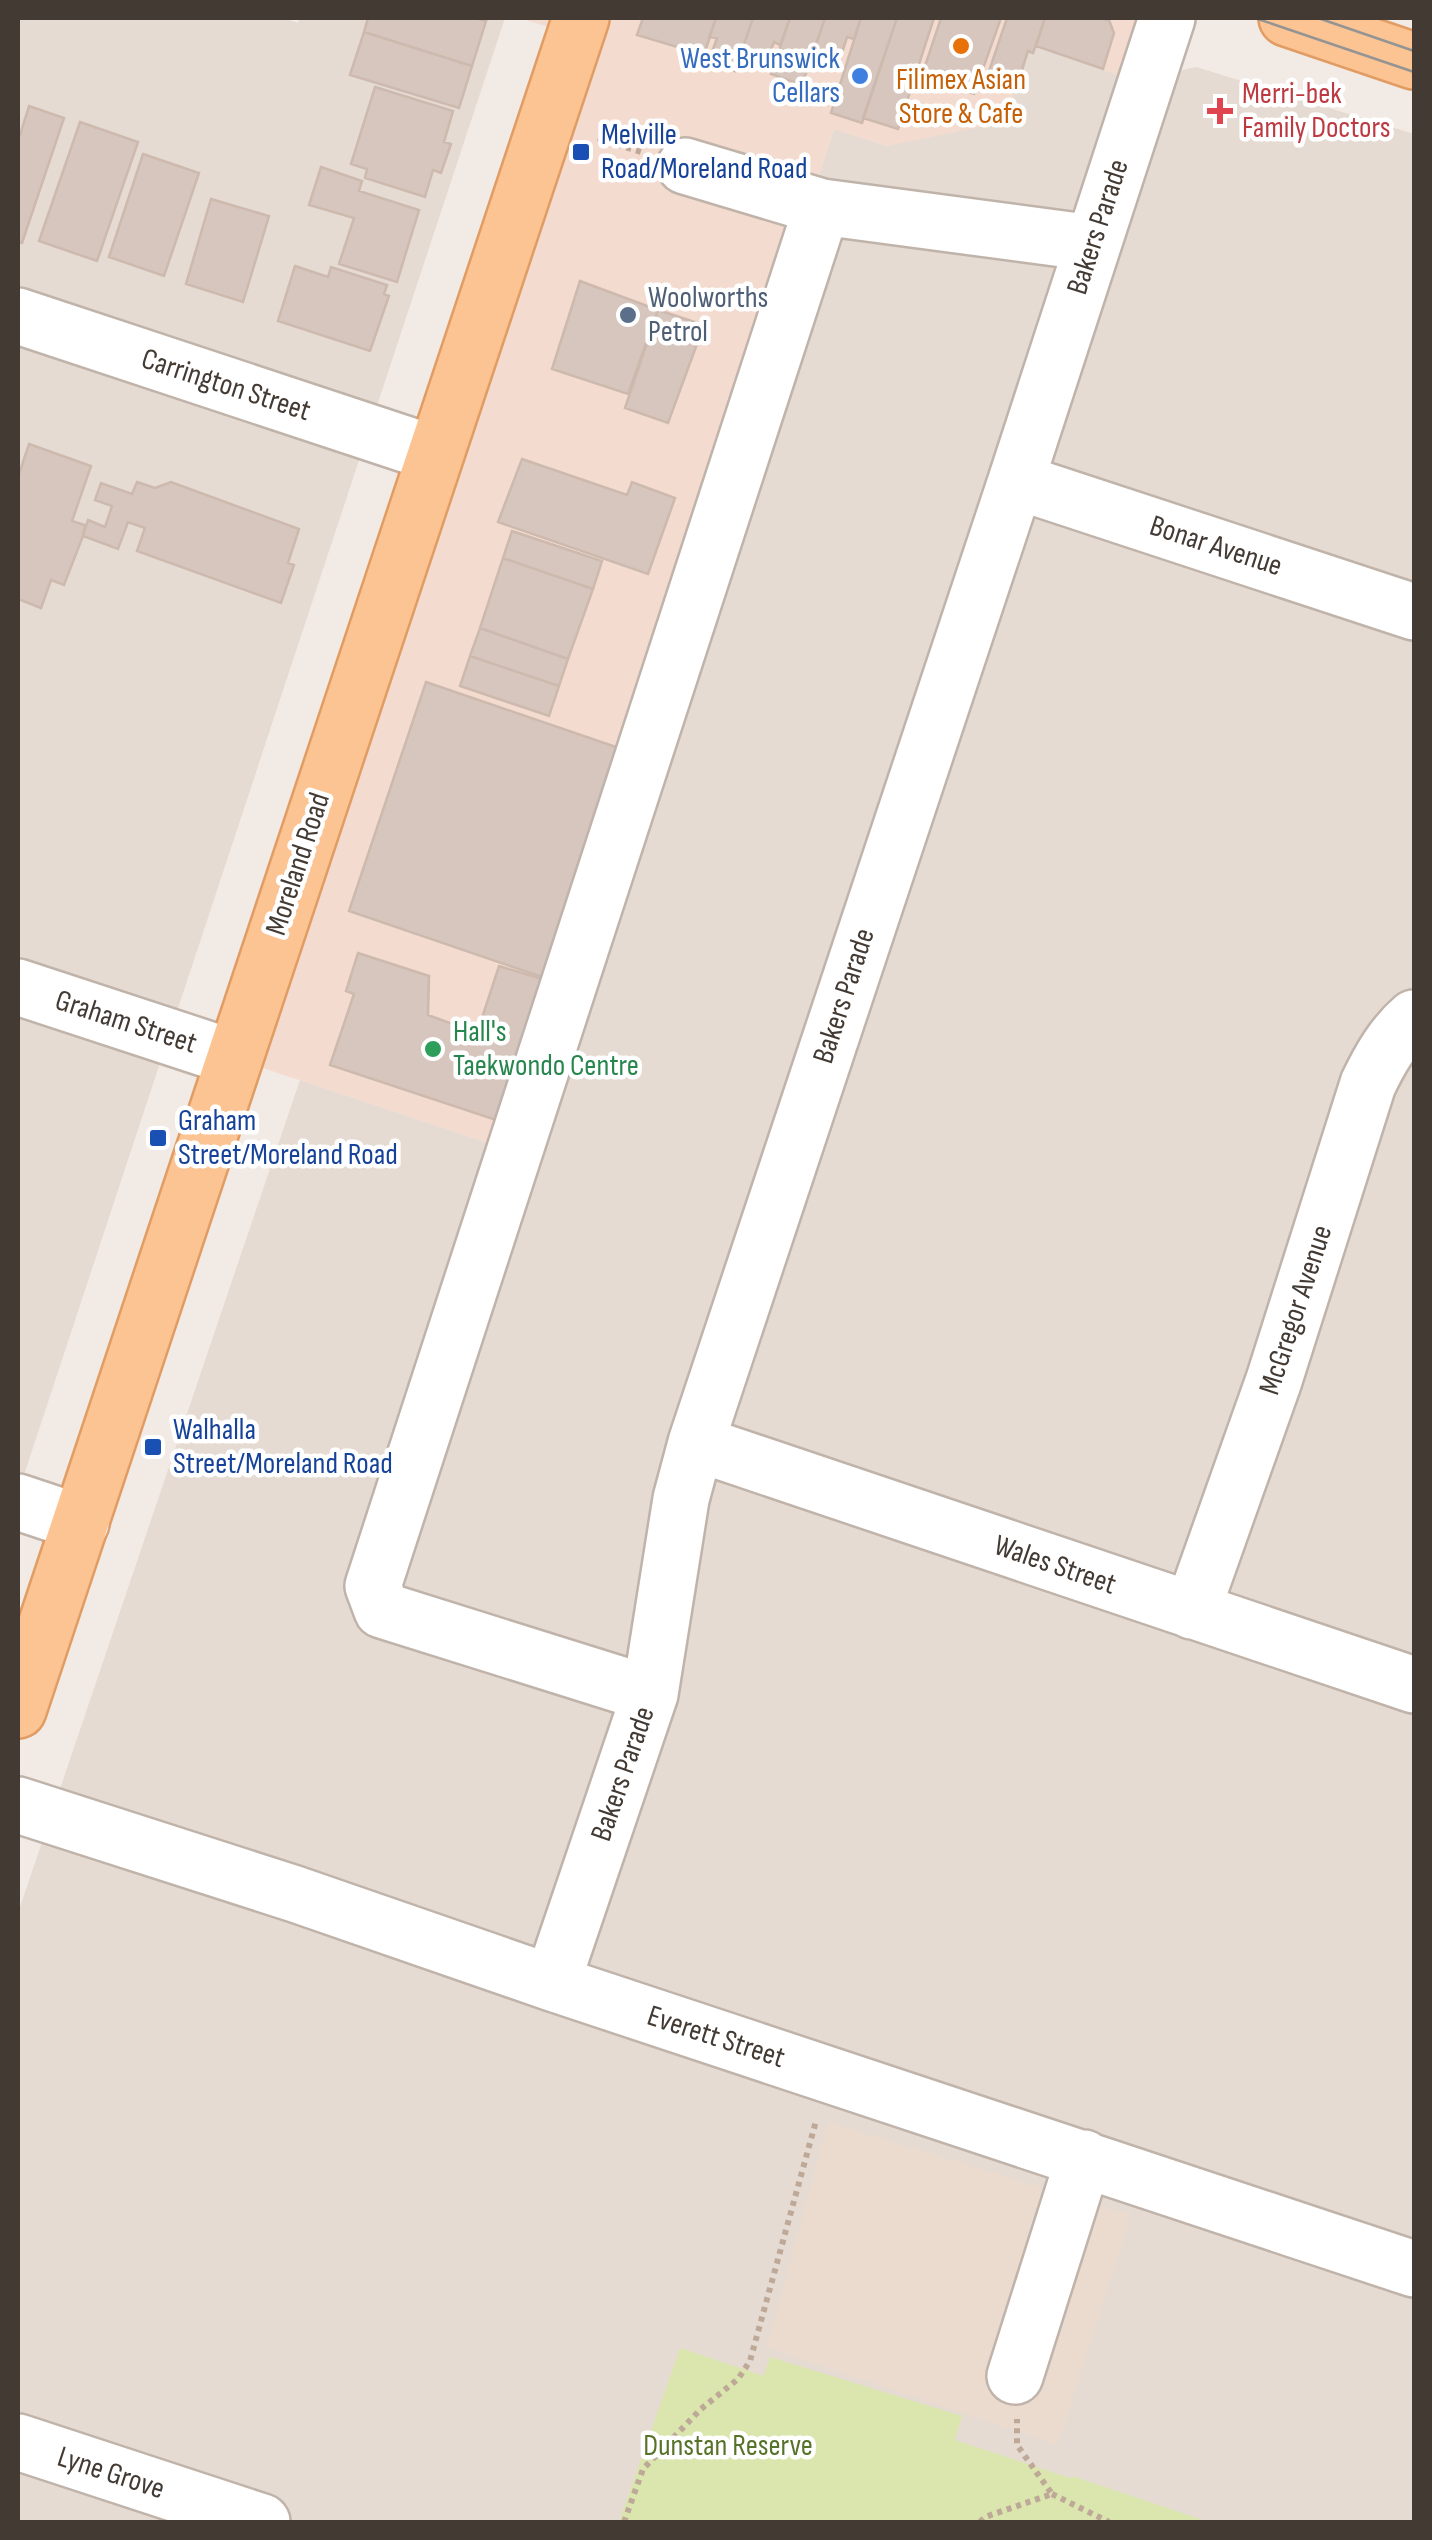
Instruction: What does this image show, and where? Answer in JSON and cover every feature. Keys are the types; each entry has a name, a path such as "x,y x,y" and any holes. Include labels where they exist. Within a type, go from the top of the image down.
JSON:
{"main road":[{"name":"Moreland Road","path":"18,1710 581,18"},
{"path":"1288,18 1414,62"}],"street":[{"name":"Bakers Parade","path":"552,1982 650,1694 681,1499 696,1443 1166,18"},
{"path":"685,166 822,207 1093,244"},
{"path":"650,1694 382,1610 373,1586 822,207"},
{"name":"Carrington Street","path":"18,316 435,454"},
{"name":"Bonar Avenue","path":"1016,481 1414,612"},
{"name":"Graham Street","path":"18,987 234,1058"},
{"name":"McGregor Avenue","path":"1192,1611 1280,1363 1368,1084 1382,1055 1414,1018"},
{"name":"Wales Street","path":"696,1443 1414,1684"},
{"path":"18,1502 80,1523"},
{"name":"Everett Street","path":"18,1805 296,1894 1414,2268"},
{"path":"1016,2376 1084,2158"},
{"name":"Lyne Grove","path":"18,2442 262,2522"}],"path":[{"path":"624,2522 643,2469 701,2409 738,2379 750,2361 818,2112"},
{"path":"1016,2376 1017,2445 1052,2494 1110,2522"},
{"path":"980,2522 1052,2494"}],"shaded area":[{"path":"18,18 283,18 298,23 300,18 505,18 18,1493"},
{"path":"520,18 1153,18 1135,81 1032,44 1004,122 887,146 834,129 505,1149 245,1062 586,39"},
{"path":"1032,44 1135,81 1196,67 1414,134 1414,2522 18,2522 18,1913 300,1080 506,1148 834,129 887,146"},
{"path":"828,2122 1131,2215 1058,2445 767,2348"}],"green space":[{"name":"Dunstan Reserve","path":"680,2348 764,2376 770,2357 962,2416 955,2440 1209,2522 619,2522"}],"building":[{"path":"368,18 486,21 472,66 364,32"},
{"path":"643,18 716,18 704,55 637,35"},
{"path":"716,18 753,18 735,71 709,61 717,38 709,37"},
{"path":"753,18 790,18 780,45 774,42 765,66 740,56"},
{"path":"790,18 825,18 802,85 771,74"},
{"path":"825,18 861,18 854,39 847,37 840,59 814,51"},
{"name":"West Brunswick Cellars","path":"861,18 897,18 862,123 831,113"},
{"path":"897,18 934,18 898,129 863,118"},
{"name":"Filimex Asian Store & Cafe","path":"941,18 1001,18 974,94 922,75"},
{"path":"1007,18 1045,18 1033,53 1028,51 1017,86 987,77"},
{"path":"1045,18 1109,20 1114,33 1103,69 1036,46"},
{"path":"364,32 472,66 459,108 350,75"},
{"path":"375,87 453,111 444,142 451,144 441,173 433,170 425,197 365,178 367,169 351,164"},
{"path":"29,106 64,118 22,243 18,242 18,134"},
{"path":"80,122 138,142 97,261 39,241"},
{"path":"143,154 199,173 164,276 109,257"},
{"path":"321,167 362,181 359,191 419,210 397,282 339,264 354,218 309,205"},
{"path":"211,199 269,216 243,302 186,284"},
{"path":"295,266 328,277 331,267 387,285 384,294 389,296 370,351 278,321"},
{"path":"580,281 658,310 628,394 552,369"},
{"path":"658,310 704,325 668,423 625,408"},
{"path":"29,444 91,466 72,521 85,525 83,536 64,585 51,580 41,608 18,599 18,477"},
{"path":"522,459 627,495 632,482 675,498 648,574 498,522"},
{"path":"137,482 155,488 171,482 299,529 288,563 294,565 281,603 137,551 145,528 128,522 118,549 83,536 88,520 105,527 112,506 95,500 101,483 132,494"},
{"path":"512,531 602,561 593,589 503,558"},
{"path":"503,558 593,589 568,659 480,628"},
{"path":"480,628 568,659 559,686 470,656"},
{"path":"470,656 559,686 549,716 460,686"},
{"path":"426,682 625,750 548,979 349,911"},
{"name":"Hall's Taekwondo Centre","path":"358,953 429,976 428,1015 477,1033 499,966 552,982 505,1123 330,1065 354,994 346,991"}],"tram line":[{"path":"1255,18 1414,72"},
{"path":"1318,18 1414,51"}],"place":[{"name":"Filimex Asian Store & Cafe","path":"961,46"},
{"name":"West Brunswick Cellars","path":"860,76"},
{"name":"Merri-bek Family Doctors","path":"1220,111"},
{"name":"Melville Road/Moreland Road","path":"581,152"},
{"name":"Woolworths Petrol","path":"628,315"},
{"name":"Hall's Taekwondo Centre","path":"433,1049"},
{"name":"Graham Street/Moreland Road","path":"158,1138"},
{"name":"Walhalla Street/Moreland Road","path":"153,1447"}]}
